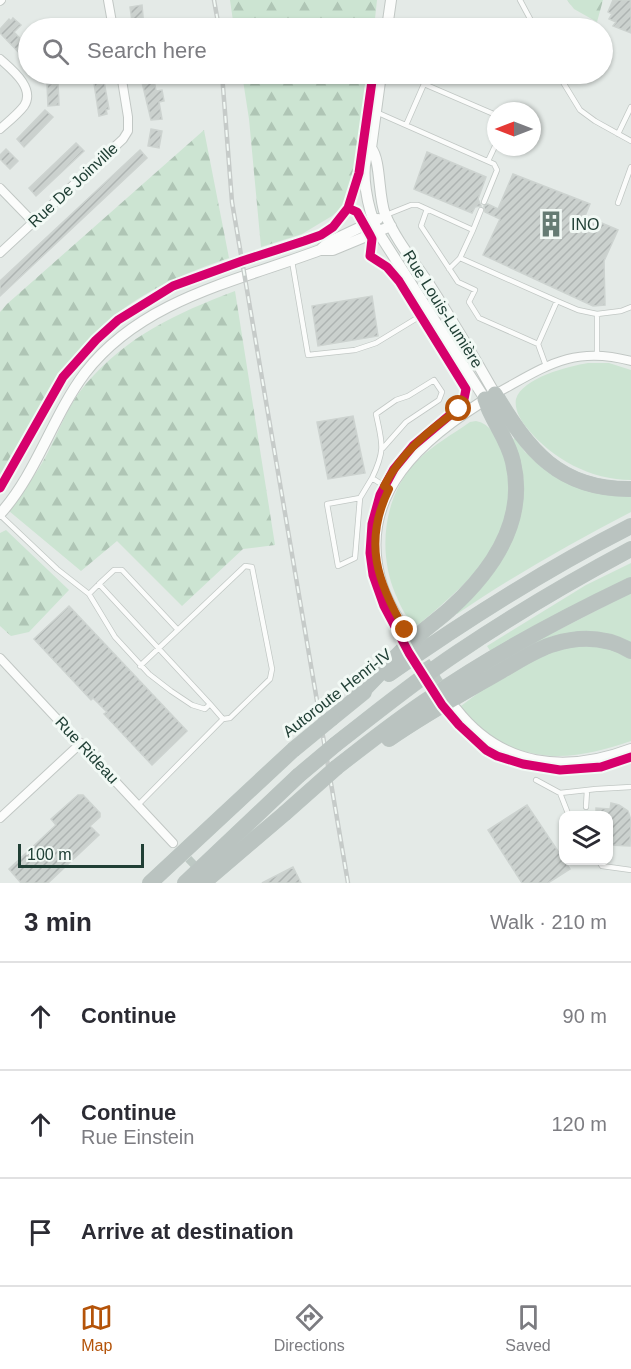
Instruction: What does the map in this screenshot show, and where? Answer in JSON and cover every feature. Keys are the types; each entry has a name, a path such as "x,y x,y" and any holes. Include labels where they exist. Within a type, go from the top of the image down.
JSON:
{"highway":[{"path":"490,397 526,442 550,465 571,477 591,484 631,489"},
{"path":"357,697 415,638 470,590 484,574 510,530 515,508 516,484 513,461 507,443 490,414 490,397"},
{"name":"Autoroute Henri-IV","path":"150,883 293,750 357,697 464,622 534,579 631,526"},
{"path":"185,883 298,777 400,694 456,654 576,579 631,549"},
{"path":"203,883 412,710 486,662 544,629 631,585"},
{"path":"339,770 448,701 552,644 582,639 602,640 631,651"}],"street":[{"path":"108,0 111,18"},
{"path":"388,18 391,0"},
{"path":"0,59 18,77"},
{"path":"0,129 24,106 27,93 22,84"},
{"name":"Rue De Joinville","path":"0,253 123,139 128,131 128,117 123,84"},
{"name":"Rue Louis-Lumière","path":"380,84 371,148 366,155 367,199 373,221 428,311 490,397"},
{"name":"Rue Louis-Lumière","path":"371,148 376,154 379,190 388,221 450,317 490,397"},
{"path":"0,188 33,222"},
{"path":"321,250 329,242 373,221 388,221"},
{"path":"0,514 21,486 67,400 85,373 118,339 146,318 194,294 321,250 333,250 378,232 388,221"},
{"path":"405,630 382,588 376,562 376,530 380,510 389,489 406,462 423,444 490,397 546,366 574,356 597,355 631,361"},
{"name":"Rue Rideau","path":"0,658 173,843"},
{"path":"456,709 486,740 506,752 545,763 593,761 631,750"},
{"path":"0,818 81,743"}],"lane":[{"path":"520,0 530,18"},
{"path":"406,125 424,84 487,111"},
{"path":"564,84 580,110 631,141"},
{"path":"618,134 631,107"},
{"path":"376,112 497,166 484,202"},
{"path":"488,161 490,156"},
{"path":"618,203 631,167"},
{"path":"388,221 411,205 417,205 473,230"},
{"path":"427,209 421,226 458,282 475,290 469,302 479,318 538,344"},
{"path":"449,269 460,258 481,210"},
{"path":"460,258 578,310 597,314 621,311 631,307"},
{"path":"292,261 308,355 355,350 376,344 428,311"},
{"path":"546,366 538,344 557,301"},
{"path":"597,314 597,355"},
{"path":"360,498 327,504 338,566 356,558 360,498 381,460 383,448 376,414 396,400 408,396 434,380 442,392 439,400 406,422 383,448"},
{"path":"372,478 389,489"},
{"path":"0,514 57,569 89,594 115,638 141,666 192,705 205,709 210,704"},
{"path":"138,805 224,719 230,718 270,679 252,567 245,566 141,666"},
{"path":"89,594 114,570 122,570 178,630"},
{"path":"99,584 224,719"},
{"path":"536,780 560,794 567,811"},
{"path":"560,794 631,787"},
{"path":"586,807 587,790"},
{"path":"601,865 631,870"}],"green space":[{"path":"230,0 377,0 375,18 233,18"},
{"path":"567,0 603,0 598,18 590,18 574,9"},
{"path":"244,84 367,84 348,202 332,216 302,234 261,247"},
{"path":"204,130 229,258 200,268 148,293 125,307 104,324 66,365 36,412 0,479 0,312"},
{"path":"235,291 275,545 243,549 182,606 117,541 81,571 9,511 41,465 73,402 101,368 118,352 154,328 192,308"},
{"path":"588,363 609,363 631,370 631,480 601,476 573,466 537,439 517,411 516,399 527,385 547,374"},
{"path":"476,421 486,425 493,432 506,458 509,482 508,505 503,526 482,564 418,625 404,612 389,576 385,541 391,505 407,473 418,460 443,440 470,422"},
{"path":"515,438 525,452 555,475 631,493 631,512 542,560 457,614 454,610 512,535 511,440"},
{"path":"6,530 69,590 29,632 11,636 0,626 0,533"},
{"path":"631,563 631,577 528,629 491,652 487,646 586,585"},
{"path":"631,593 631,644 612,637 582,633 555,639 508,659 507,656"},
{"path":"588,643 631,656 631,741 577,755 558,756 530,753 503,743 478,728 461,706 490,684 550,651"}],"building":[{"path":"613,0 631,0 631,33 613,26 616,22 613,18 610,18 612,14 608,12"},
{"path":"142,5 143,18 132,18 130,7"},
{"path":"13,18 18,22 18,28 14,32 18,36 18,52 0,33 0,29 9,19 11,21"},
{"path":"47,84 58,84 59,105 48,106"},
{"path":"94,84 104,84 109,109 106,110 107,114 99,116"},
{"path":"142,84 155,84 156,91 162,90 164,101 159,102 162,119 151,120"},
{"path":"45,110 53,117 24,147 17,139"},
{"path":"151,129 162,131 159,148 148,146"},
{"path":"76,143 84,151 36,196 29,188"},
{"path":"6,149 18,161 10,169 0,159 0,155"},
{"path":"140,150 147,158 0,296 0,281"},
{"path":"427,152 486,177 478,199 481,206 475,207 472,213 414,189"},
{"name":"INO","path":"513,174 590,204 585,216 618,230 604,261 605,305 593,306 483,255 500,219 485,212 484,206 488,204 498,209"},
{"path":"372,296 378,336 318,346 312,306"},
{"path":"353,416 365,473 328,479 317,422"},
{"path":"69,606 187,731 152,765 104,714 107,712 93,698 91,700 34,639"},
{"path":"78,795 83,795 100,813 100,817 90,826 99,835 48,883 21,883 9,869 56,825 51,819"},
{"path":"611,803 628,811 631,820 630,846 613,845 613,811 596,811 596,808 610,809"},
{"path":"527,805 559,853 559,865 567,865 570,869 548,883 522,883 488,830"},
{"path":"293,867 301,883 262,883"}],"tunnel":[{"path":"417,649 446,694"},
{"path":"180,850 200,871"}],"railway":[{"path":"214,0 217,18"},
{"path":"223,84 232,202 348,883"}],"cycle path":[{"path":"0,488 63,377 96,340 118,320 173,286 321,235 333,227 348,208 359,173 372,84"},
{"path":"348,208 357,212 372,239 370,256 387,267 399,281 466,389 463,404 413,446 394,469 380,495 372,524 370,553 373,575 384,606 409,653 442,705 459,725 486,750 523,764 560,770 601,767 631,757"}],"place":[{"name":"INO","path":"551,224"}],"route":[{"path":"405,630 382,588 376,562 376,530 380,510 389,489 384,486 403,456 425,434 459,409"}]}
